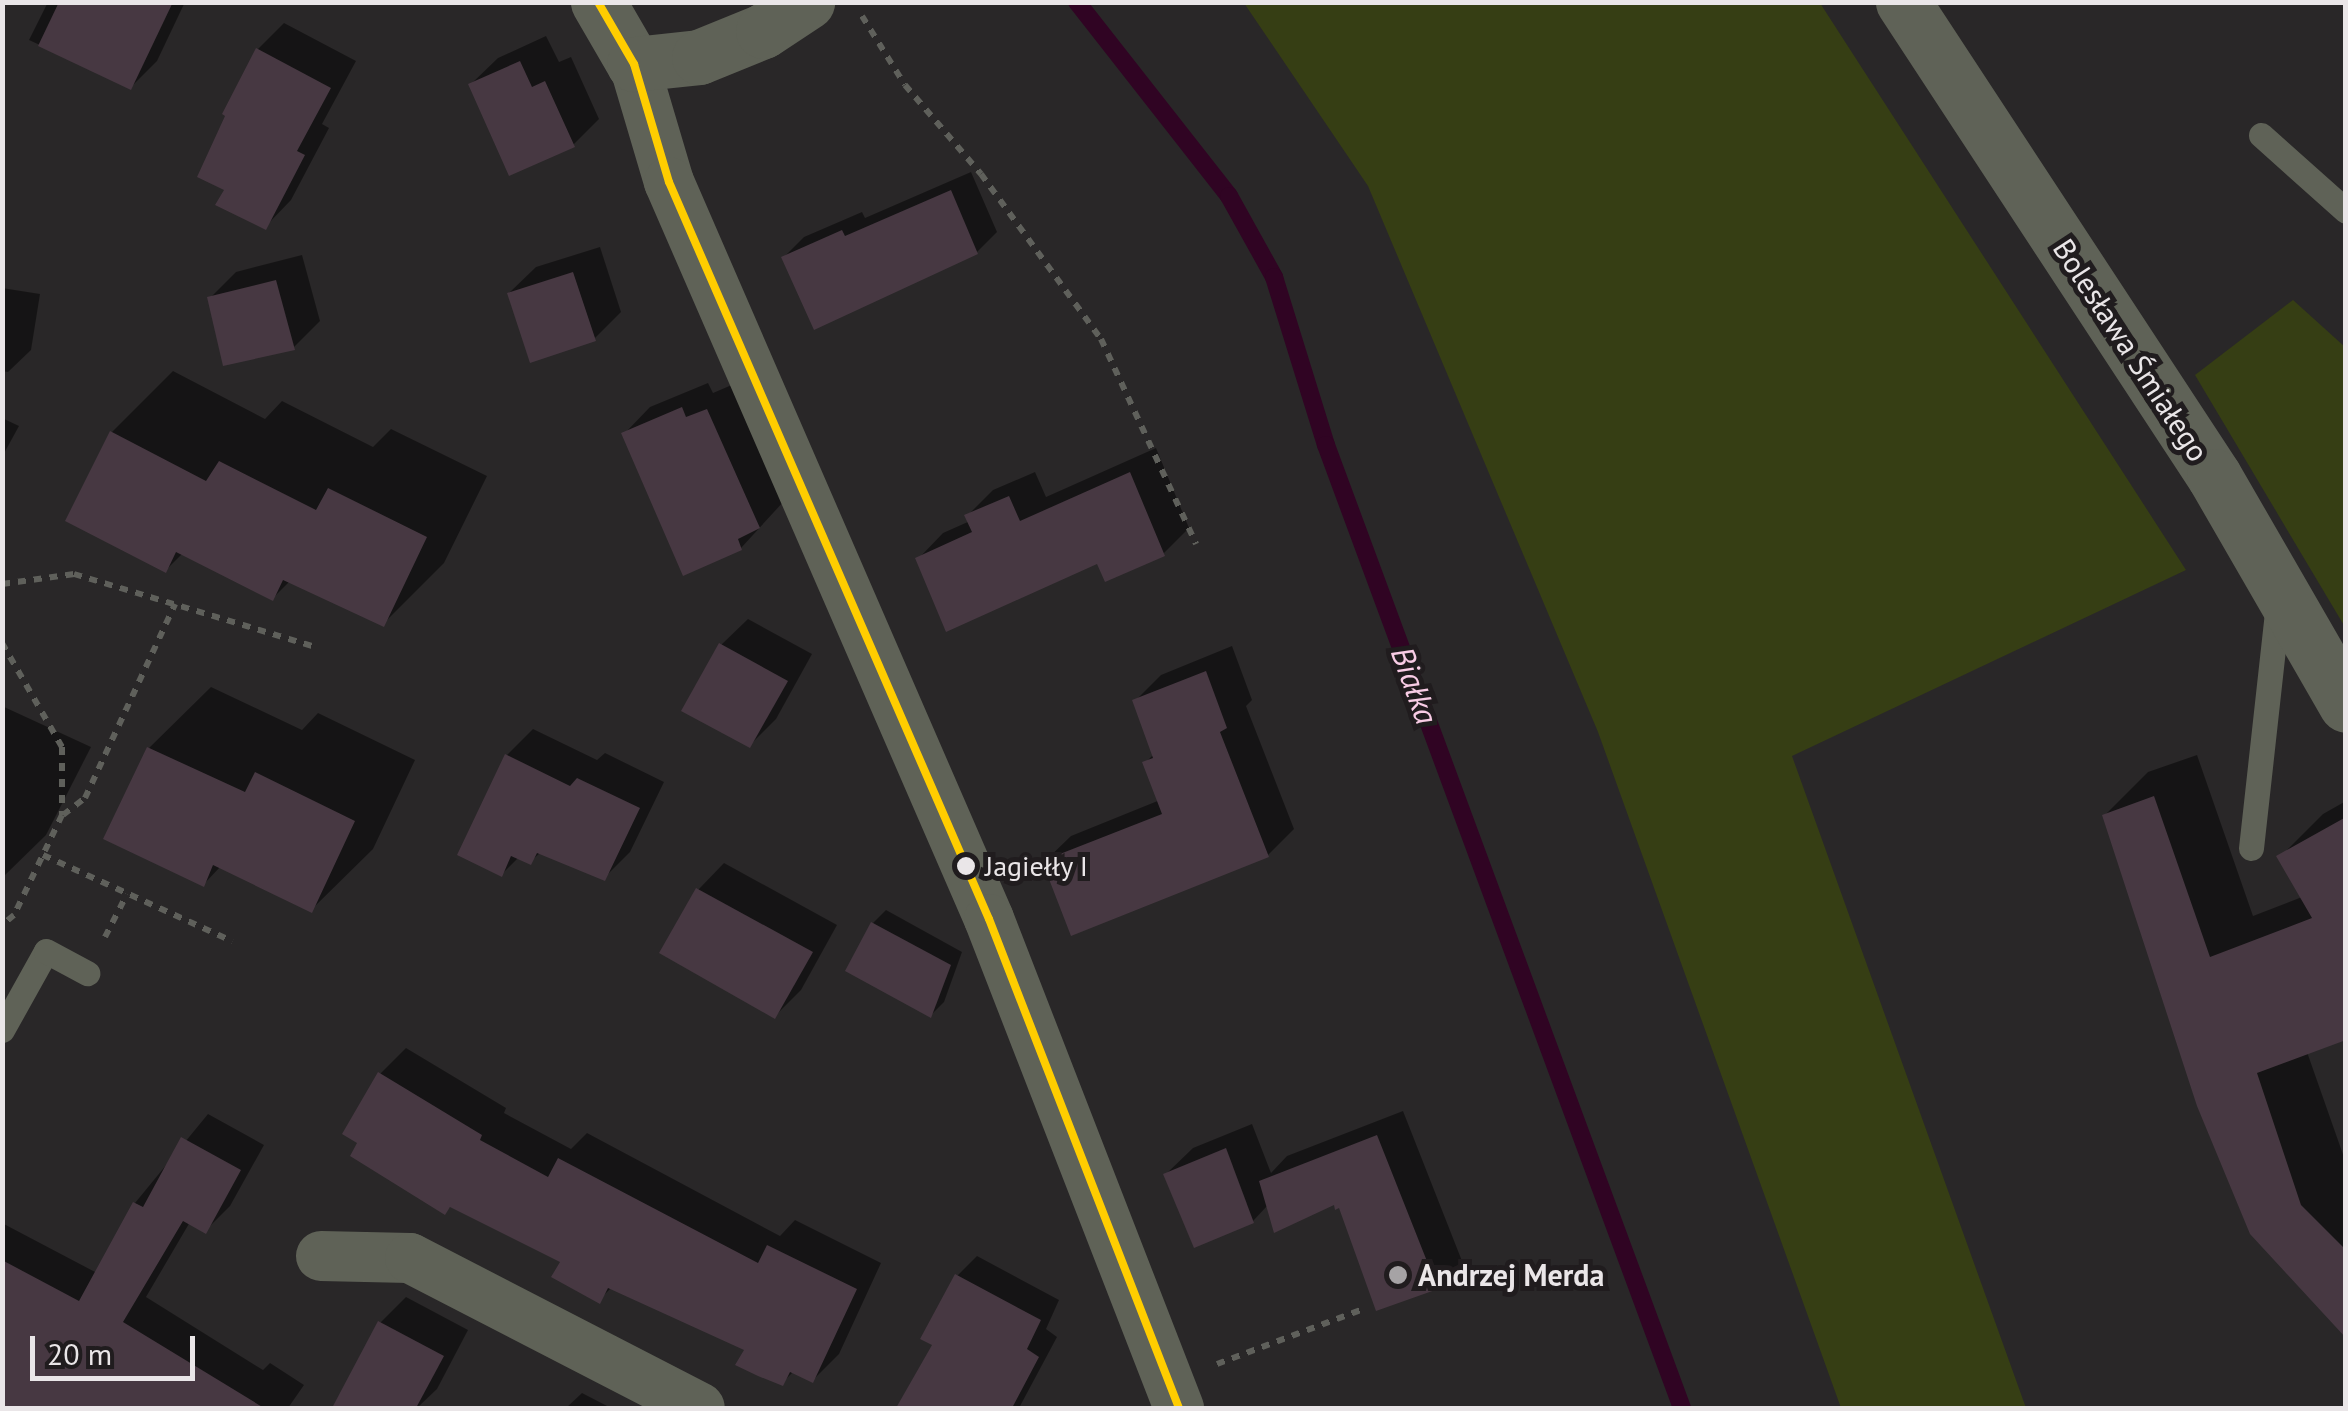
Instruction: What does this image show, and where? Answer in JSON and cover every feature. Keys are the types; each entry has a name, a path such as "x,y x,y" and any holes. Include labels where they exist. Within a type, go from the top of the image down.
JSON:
{"street":[{"path":"598,2 634,64 669,182 989,919 1174,1396"},
{"path":"634,64 699,58 763,31 807,2"},
{"name":"Bolesława Śmiałego","path":"1903,2 2214,476 2346,705"},
{"path":"320,1256 410,1258 700,1408"}],"lane":[{"path":"2260,135 2346,211"},
{"path":"2251,848 2279,590"},
{"path":"2,1030 46,951 86,973"}],"path":[{"path":"853,2 906,85 980,174 1101,338 1196,544"},
{"path":"2,584 74,574 313,646"},
{"path":"2,925 14,915 62,816 85,798 174,604"},
{"path":"2,643 62,747 62,816"},
{"path":"42,855 232,941"},
{"path":"1174,1396 1362,1308"}],"green space":[{"path":"1244,3 1820,3 2186,570 1792,756 2026,1408 1841,1408 1598,732 1368,186"},
{"path":"2293,300 2345,347 2345,627 2195,375"}],"building":[{"path":"59,2 173,2 131,90 38,46"},
{"path":"256,48 331,88 297,151 305,155 266,230 215,205 224,190 197,177 225,116 222,114"},
{"path":"520,61 532,87 545,81 575,147 509,176 468,84"},
{"path":"951,190 978,254 814,330 781,257 842,230 845,236"},
{"path":"573,272 596,341 530,363 507,293"},
{"path":"276,280 295,350 223,366 207,297"},
{"path":"682,407 686,417 707,409 760,528 738,539 742,550 683,576 621,433"},
{"path":"110,431 206,481 219,461 316,510 328,488 427,537 384,627 283,580 273,601 176,552 166,573 65,521"},
{"path":"1130,472 1165,556 1105,582 1097,564 946,632 915,558 972,532 964,515 1009,496 1020,521"},
{"path":"719,643 788,681 750,748 681,711"},
{"path":"1206,671 1227,728 1220,732 1269,857 1071,936 1042,861 1162,814 1142,762 1153,758 1132,700"},
{"path":"147,747 245,792 255,772 355,821 312,913 213,865 204,887 103,839"},
{"path":"505,754 570,786 577,778 640,808 605,881 537,853 531,865 511,856 502,877 457,855"},
{"path":"2154,796 2210,957 2312,918 2276,856 2346,817 2346,1040 2257,1073 2301,1205 2346,1250 2346,1338 2250,1234 2197,1106 2102,815"},
{"path":"696,888 813,952 775,1019 659,953"},
{"path":"871,922 951,965 931,1018 845,971"},
{"path":"378,1072 482,1135 480,1140 548,1177 558,1158 758,1263 767,1245 857,1289 813,1383 790,1372 783,1386 758,1376 735,1365 744,1350 608,1288 600,1304 551,1277 560,1262 450,1207 445,1215 350,1156 357,1143 342,1134"},
{"path":"1377,1135 1438,1289 1376,1311 1339,1208 1335,1210 1334,1205 1274,1233 1259,1181"},
{"path":"181,1137 241,1170 206,1234 183,1221 123,1322 264,1408 2,1408 2,1260 79,1301 133,1202 143,1207"},
{"path":"1226,1148 1254,1223 1194,1248 1163,1174"},
{"path":"955,1274 1041,1320 1027,1349 1039,1357 1012,1408 896,1408 932,1345 920,1339"},
{"path":"378,1321 444,1356 416,1408 332,1408"}],"waterway":[{"name":"Białka","path":"1077,2 1229,196 1274,277 1326,445 1682,1408"}],"transit line":[{"path":"598,2 634,64 669,182 989,919 1179,1408"}],"place":[{"name":"Jagiełły I","path":"966,866"},
{"name":"Andrzej Merda","path":"1398,1275"}]}
